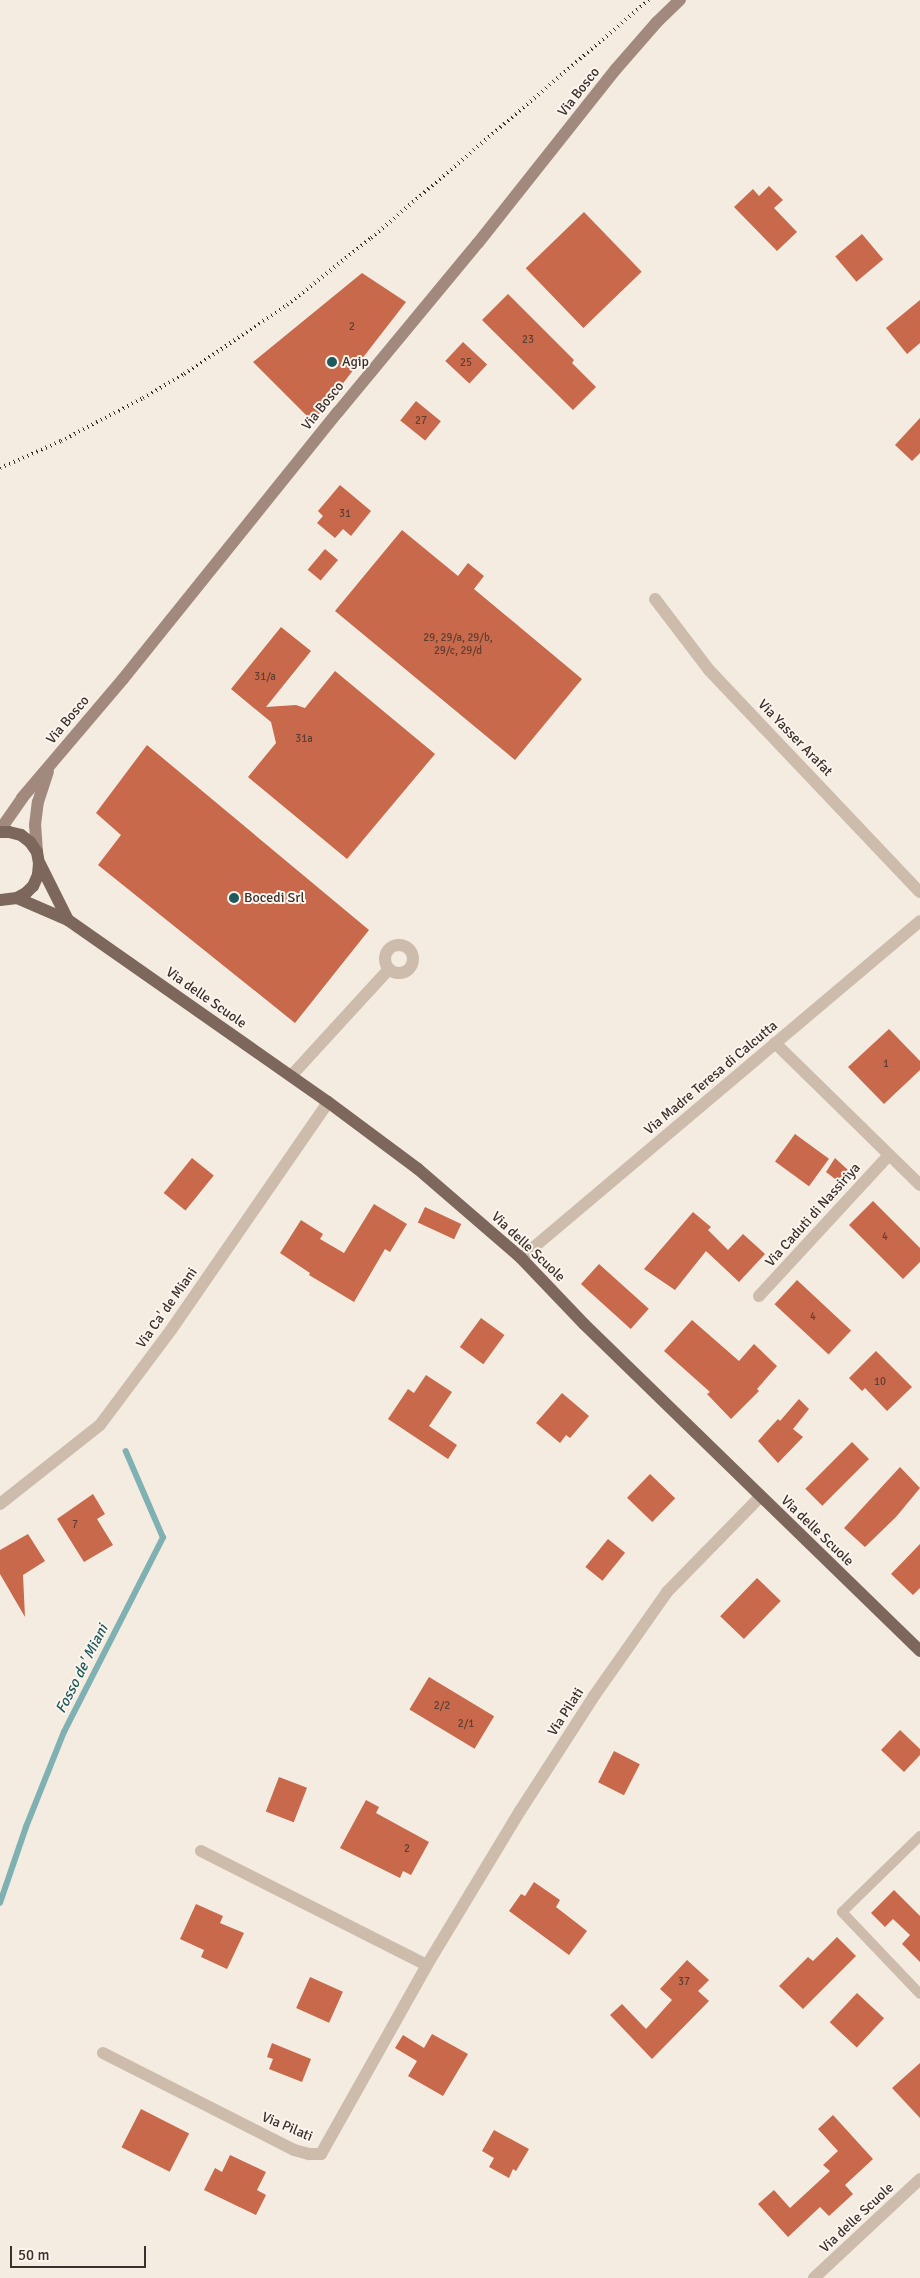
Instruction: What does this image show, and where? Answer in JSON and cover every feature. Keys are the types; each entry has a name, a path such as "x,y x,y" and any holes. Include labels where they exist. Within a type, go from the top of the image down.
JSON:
{"main road":[{"name":"Via Bosco","path":"38,857 30,842 21,835 0,831 22,798 123,679 338,412 478,243 616,69 657,22 680,0"},
{"name":"Via Bosco","path":"17,898 34,886 38,875 35,825 38,802 50,765"},
{"name":"Via delle Scuole","path":"38,857 68,920"},
{"name":"Via delle Scuole","path":"17,898 68,920 328,1102 418,1169 522,1258 584,1324 920,1651"},
{"path":"0,900 17,898"}],"street":[{"name":"Via Yasser Arafat","path":"655,599 709,670 920,892"},
{"name":"Via Madre Teresa di Calcutta","path":"522,1258 920,921"},
{"path":"291,1076 389,969"},
{"path":"775,1043 920,1185"},
{"name":"Via Ca' de Miani","path":"0,1504 100,1425 171,1330 328,1102"},
{"name":"Via Caduti di Nassiriya","path":"759,1296 889,1154"},
{"name":"Via Pilati","path":"103,2053 294,2150 309,2154 321,2154 427,1965 530,1794 594,1696 667,1592 760,1497"},
{"path":"201,1851 427,1965"},
{"name":"Via delle Scuole","path":"814,2278 920,2179"}],"lane":[{"path":"920,1836 842,1912 920,1994"}],"building":[{"path":"769,186 783,200 774,208 797,232 777,251 734,207 753,189 759,196"},
{"path":"584,212 642,272 583,328 526,268"},
{"path":"862,234 883,259 856,282 835,256"},
{"path":"362,273 406,302 313,422 253,362"},
{"path":"508,294 574,360 572,363 596,387 573,410 482,320"},
{"path":"920,300 920,343 907,354 886,328"},
{"path":"463,342 487,365 469,384 445,361"},
{"path":"416,401 441,421 425,441 400,420"},
{"path":"920,418 920,453 912,461 895,445"},
{"path":"340,485 371,511 351,536 343,529 335,538 317,523 323,516 318,511"},
{"path":"402,530 458,576 468,563 484,576 474,589 582,679 515,760 335,611"},
{"path":"325,549 338,560 321,581 308,570"},
{"path":"281,627 311,651 266,707 296,705 305,708 335,671 435,754 347,859 248,777 276,743 271,722 231,689"},
{"name":"Bocedi Srl","path":"147,745 369,930 295,1023 98,865 121,835 96,813"},
{"path":"889,1029 920,1061 920,1070 884,1104 848,1067"},
{"path":"795,1134 829,1159 809,1186 775,1162"},
{"path":"192,1158 214,1176 185,1211 164,1193"},
{"path":"835,1158 848,1170 839,1182 826,1172"},
{"path":"873,1201 920,1248 920,1262 903,1279 849,1225"},
{"path":"374,1204 407,1224 390,1252 385,1249 354,1302 309,1275 310,1273 280,1253 301,1220 323,1234 320,1239 344,1253"},
{"path":"425,1207 461,1224 454,1239 418,1222"},
{"path":"693,1212 711,1227 708,1230 728,1250 743,1234 765,1254 739,1282 706,1251 675,1290 644,1269"},
{"path":"599,1264 649,1309 631,1329 581,1284"},
{"path":"797,1280 851,1330 829,1355 774,1304"},
{"path":"481,1318 504,1335 483,1364 460,1347"},
{"path":"692,1320 739,1361 754,1344 777,1366 757,1389 759,1391 731,1419 707,1394 710,1392 664,1351"},
{"path":"876,1351 912,1387 887,1411 865,1388 862,1391 849,1378"},
{"path":"426,1375 452,1392 429,1426 457,1445 448,1459 388,1419 408,1389 414,1393"},
{"path":"562,1393 589,1416 570,1438 566,1435 560,1443 536,1423"},
{"path":"799,1399 809,1409 793,1429 803,1437 778,1463 758,1441 778,1419 780,1421"},
{"path":"852,1442 869,1459 822,1506 805,1489"},
{"path":"900,1467 920,1488 896,1517 865,1547 844,1528"},
{"path":"650,1474 675,1498 652,1522 627,1498"},
{"path":"93,1494 105,1514 97,1519 113,1545 84,1562 57,1519"},
{"path":"28,1534 45,1561 23,1575 25,1617 0,1574 0,1550"},
{"path":"608,1539 625,1553 602,1581 585,1567"},
{"path":"920,1544 920,1588 913,1595 891,1574"},
{"path":"757,1578 781,1601 744,1639 720,1616"},
{"path":"429,1677 494,1716 475,1749 409,1710"},
{"path":"900,1730 920,1749 920,1755 904,1772 881,1750"},
{"path":"614,1751 640,1764 624,1795 598,1782"},
{"path":"279,1777 307,1788 294,1822 266,1812"},
{"path":"366,1800 379,1807 376,1813 429,1842 411,1875 403,1871 400,1878 340,1848"},
{"path":"534,1882 560,1900 556,1907 587,1931 569,1955 509,1911 521,1894 525,1896"},
{"path":"894,1890 920,1916 920,1962 902,1944 910,1935 893,1919 885,1927 871,1913"},
{"path":"196,1904 223,1916 220,1923 244,1933 227,1969 201,1957 204,1950 180,1939"},
{"path":"837,1937 856,1956 803,2009 779,1986 808,1957 813,1961"},
{"path":"687,1960 709,1980 698,1991 709,2001 652,2059 610,2015 622,2004 646,2029 672,2000 660,1989"},
{"path":"310,1977 343,1992 329,2023 296,2008"},
{"path":"857,1993 884,2018 857,2047 830,2022"},
{"path":"432,2034 468,2054 443,2096 408,2076 417,2061 395,2048 403,2035 424,2048"},
{"path":"272,2043 311,2059 302,2082 269,2069 273,2059 267,2057"},
{"path":"920,2063 920,2118 892,2088"},
{"path":"141,2109 189,2134 170,2172 121,2147"},
{"path":"833,2115 873,2159 845,2185 853,2194 829,2216 820,2207 788,2237 758,2204 774,2190 790,2208 830,2171 823,2165 838,2151 818,2129"},
{"path":"494,2130 529,2149 516,2171 513,2169 509,2178 489,2167 494,2158 482,2151"},
{"path":"230,2155 266,2172 257,2190 266,2195 256,2215 204,2190 215,2168 222,2172"}],"waterway":[{"name":"Fosso de' Miani","path":"0,1903 26,1827 64,1732 163,1538 126,1452"}],"railway":[{"path":"0,468 61,441 143,398 184,374 287,305 371,238 649,0"}],"place":[{"name":"Agip","path":"332,362"},
{"name":"Bocedi Srl","path":"234,898"}]}
